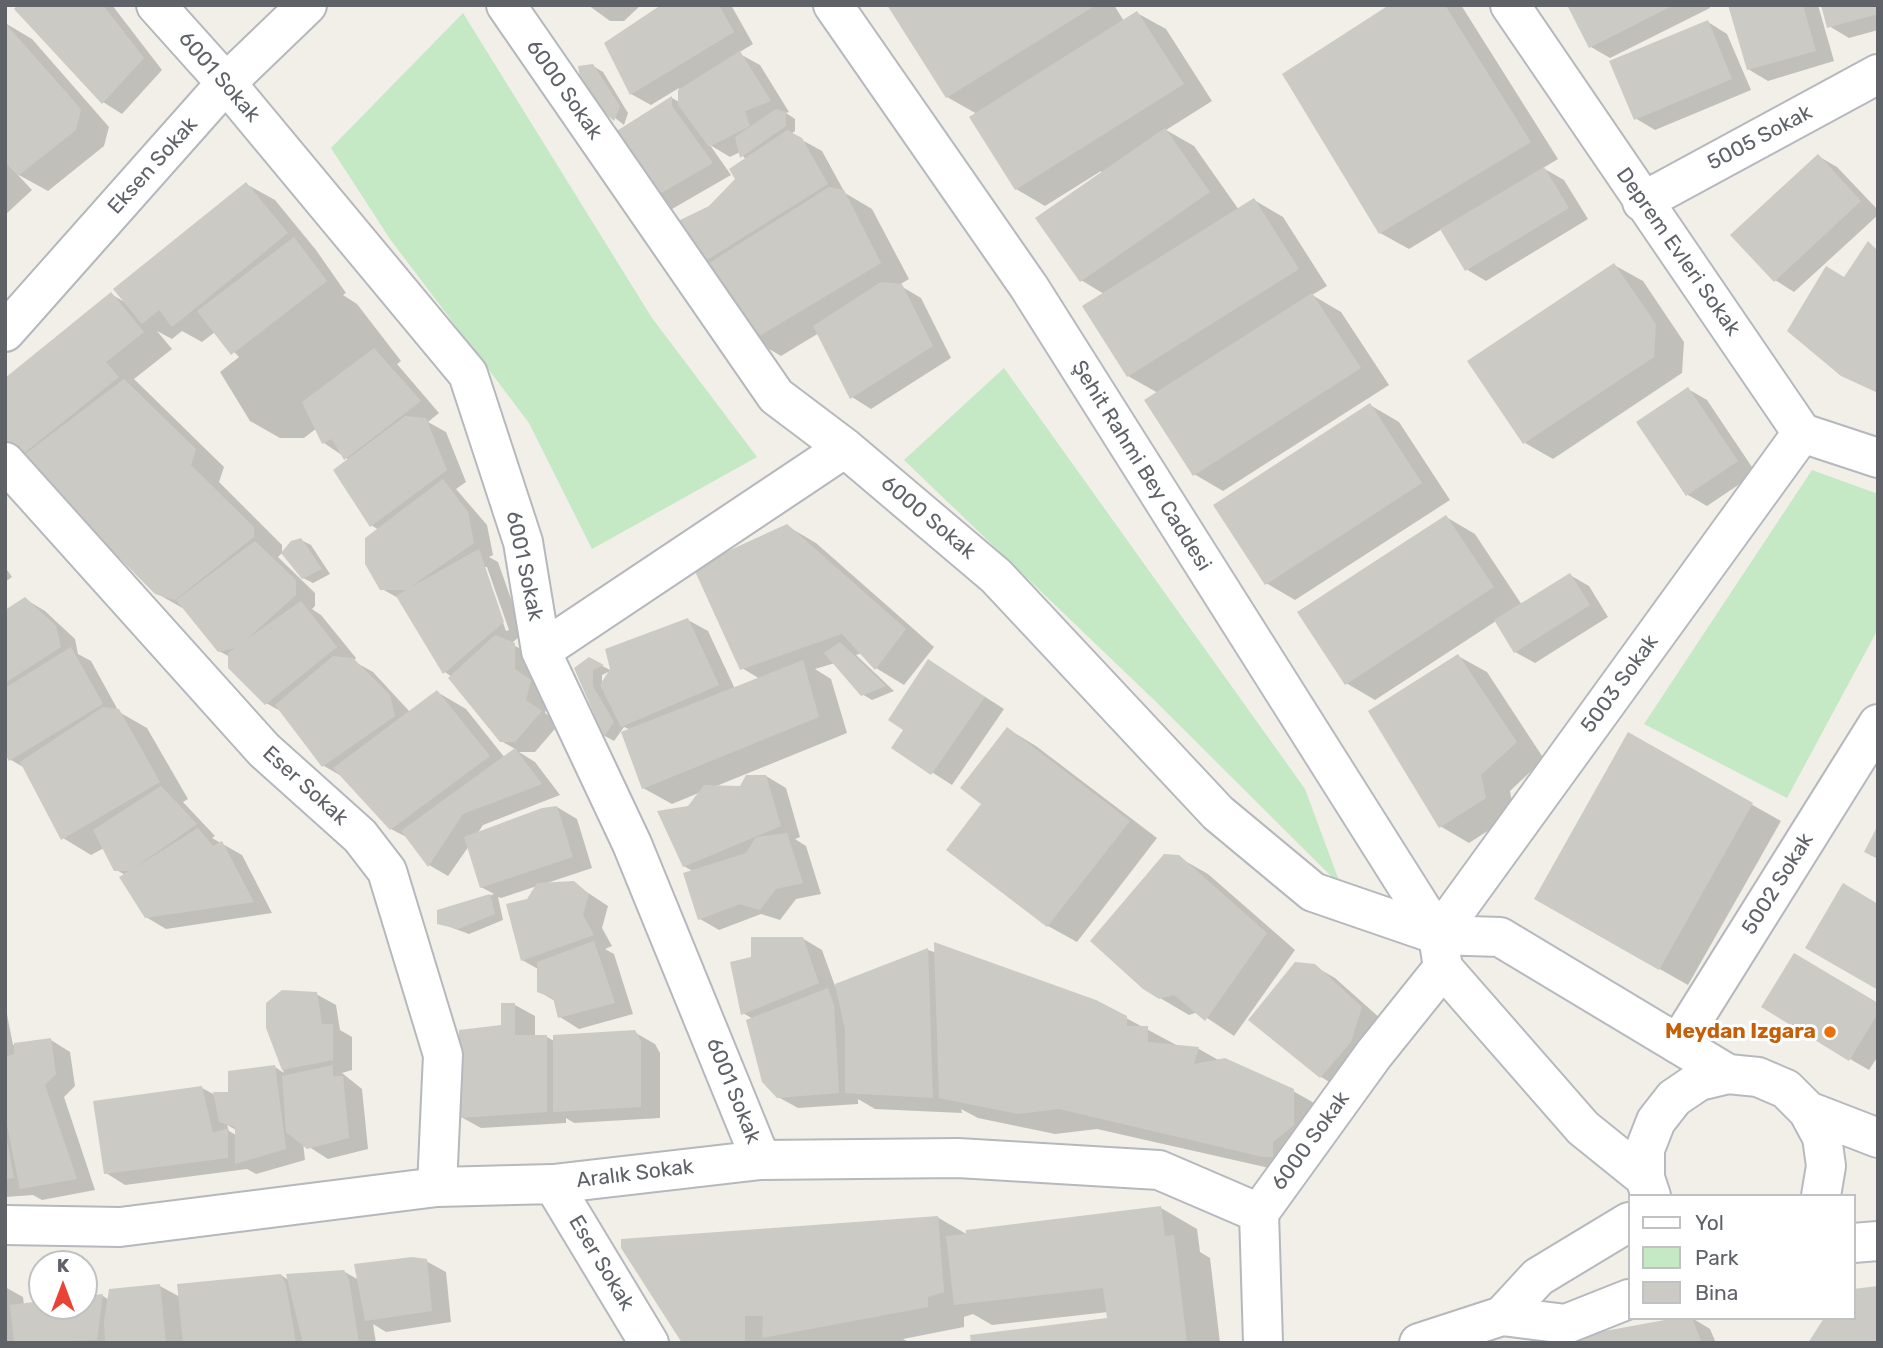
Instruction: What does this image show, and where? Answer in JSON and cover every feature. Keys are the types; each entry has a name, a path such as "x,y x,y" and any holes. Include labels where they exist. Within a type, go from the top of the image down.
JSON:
{"street":[{"name":"6001 Sokak","path":"156,5 226,83 468,374 523,542 541,651 632,844 761,1160"},
{"name":"Eksen Sokak","path":"5,332 226,83 307,5"},
{"name":"6000 Sokak","path":"506,5 776,396 845,448 996,576 1218,813 1314,892 1441,951 1374,1054 1259,1213 1264,1343"},
{"name":"Şehit Rahmi Bey Caddesi","path":"833,5 1028,287 1441,951 1583,1128 1648,1187"},
{"name":"Deprem Evleri Sokak","path":"1510,5 1802,433"},
{"name":"5005 Sokak","path":"1642,202 1878,74"},
{"path":"1802,433 1878,458"},
{"name":"5003 Sokak","path":"1441,951 1802,433"},
{"path":"541,651 845,448"},
{"name":"Eser Sokak","path":"5,462 264,750 360,836 387,872 443,1055 437,1187"},
{"name":"5002 Sokak","path":"1678,1044 1878,724"},
{"name":"Şehit Rahmi Bey Caddesi","path":"1441,951 1500,937 1728,1074"},
{"name":"Şehit Rahmi Bey Caddesi","path":"1648,1187 1646,1149 1656,1121 1674,1098 1691,1087 1728,1074 1758,1077 1786,1089 1808,1111 1823,1147 1826,1166 1821,1194"},
{"name":"Şehit Rahmi Bey Caddesi","path":"1808,1111 1878,1138"},
{"name":"Aralık Sokak","path":"5,1225 120,1227 437,1187 552,1184 761,1160 958,1158 1159,1170 1259,1213"},
{"name":"Eser Sokak","path":"552,1184 649,1343"},
{"path":"1502,1317 1538,1277 1628,1223"},
{"path":"1855,1243 1878,1241"},
{"path":"1419,1343 1502,1317 1566,1324 1628,1299"}],"green space":[{"path":"463,13 652,318 757,457 592,549 529,423 390,239 331,148"},
{"path":"1004,368 1305,789 1341,886 1152,698 904,460"},
{"path":"1812,470 1878,494 1878,629 1787,798 1644,724"}],"building":[{"path":"17,5 103,5 144,58 102,104 14,9"},
{"path":"661,5 719,5 734,32 630,95 604,43"},
{"path":"887,5 1096,5 946,98"},
{"path":"1389,5 1445,5 1531,142 1379,234 1282,74"},
{"path":"1567,5 1674,5 1589,48"},
{"path":"1728,5 1803,5 1816,51 1747,70"},
{"path":"1821,5 1878,5 1878,14 1827,28"},
{"path":"1137,11 1184,84 1015,190 969,117"},
{"path":"1708,20 1732,79 1634,120 1609,61"},
{"path":"5,23 81,109 76,130 18,176 5,162"},
{"path":"740,51 771,101 745,111 750,126 709,147 678,105 678,90"},
{"path":"593,64 620,106 614,121 583,95 578,66"},
{"path":"672,96 672,106 713,163 651,199 615,132"},
{"path":"776,109 786,112 786,126 740,158 735,137"},
{"path":"1165,128 1210,192 1080,282 1035,218"},
{"path":"787,130 802,138 828,184 704,262 678,221 709,206 735,179 729,169"},
{"path":"1818,154 1861,201 1774,282 1730,235"},
{"path":"1544,167 1569,208 1465,271 1440,229"},
{"path":"246,182 288,233 172,327 159,310 142,324 113,289"},
{"path":"829,187 844,190 881,263 751,341 709,263"},
{"path":"1254,198 1299,269 1127,377 1082,306"},
{"path":"294,237 327,281 231,355 197,311"},
{"path":"1868,241 1878,251 1878,393 1841,376 1787,331 1826,266 1844,277"},
{"path":"1614,263 1656,324 1654,357 1523,444 1467,361"},
{"path":"881,282 902,284 933,346 850,399 813,326"},
{"path":"111,292 144,332 106,362 119,377 18,458 5,443 5,378"},
{"path":"1312,293 1361,368 1193,476 1144,400"},
{"path":"374,348 421,401 344,460 332,439 322,444 302,402"},
{"path":"124,379 196,449 191,465 254,527 254,537 175,600 155,594 20,458"},
{"path":"1688,387 1738,461 1686,496 1636,422"},
{"path":"1370,403 1422,483 1265,585 1213,505"},
{"path":"405,416 426,418 447,470 370,527 333,470"},
{"path":"443,479 468,512 474,543 409,588 479,549 504,622 443,674 396,596 406,590 380,590 365,564 365,538"},
{"path":"1446,515 1494,587 1345,685 1297,612"},
{"path":"787,524 906,629 875,670 842,634 740,670 693,567"},
{"path":"301,538 322,569 302,579 281,553 291,541"},
{"path":"255,541 296,580 296,595 247,639 301,601 337,647 265,705 228,668 228,653 235,648 218,652 176,600"},
{"path":"1570,573 1590,605 1514,653 1494,620"},
{"path":"25,597 56,626 61,647 5,683 5,610"},
{"path":"688,618 719,685 621,727 600,685 610,669 605,649"},
{"path":"495,635 515,643 515,669 531,680 526,700 542,711 515,742 500,742 448,678"},
{"path":"840,642 886,686 861,696 824,653"},
{"path":"71,647 103,704 9,761 5,754 5,688"},
{"path":"1458,654 1517,742 1481,775 1486,798 1439,828 1368,711"},
{"path":"333,656 353,658 390,695 395,716 322,767 275,705"},
{"path":"589,657 604,665 593,670 593,686 614,722 604,737 574,668"},
{"path":"928,659 985,697 931,775 891,748 903,730 888,720"},
{"path":"803,660 819,717 642,789 621,732"},
{"path":"437,690 490,756 390,830 333,768"},
{"path":"103,707 119,709 160,782 61,840 20,762"},
{"path":"1007,727 1130,821 1047,927 946,850 981,804 960,788"},
{"path":"1628,732 1753,803 1659,970 1534,899"},
{"path":"515,748 542,784 463,814 428,867 401,831"},
{"path":"746,775 766,775 781,826 683,867 657,811 688,806 704,785 740,786"},
{"path":"161,786 197,824 133,869 198,828 213,846 222,841 254,902 145,918 119,877 129,871 114,871 93,830"},
{"path":"557,806 573,857 480,888 464,837 542,808"},
{"path":"1878,825 1878,859 1864,852"},
{"path":"787,833 803,883 776,889 760,910 740,904 698,920 683,873 746,853 756,837"},
{"path":"1164,854 1179,855 1267,933 1205,1021 1174,995 1159,999 1143,989 1090,941"},
{"path":"574,881 589,894 583,915 594,935 521,961 506,904 527,899 537,883"},
{"path":"1843,883 1878,904 1878,990 1805,948"},
{"path":"490,894 495,914 458,929 437,924 437,910"},
{"path":"751,937 803,937 819,983 741,1015 730,962 751,957"},
{"path":"594,941 615,1003 558,1018 553,998 537,992 537,962"},
{"path":"934,942 1096,1000 1127,1016 1127,1026 1148,1026 1148,1042 1199,1047 1194,1064 1225,1058 1294,1089 1294,1125 1273,1142 1273,1157 1263,1157 1059,1109 1018,1114 939,1098"},
{"path":"928,948 933,1098 845,1093 845,1030 835,984"},
{"path":"1794,953 1878,1003 1878,1013 1849,1061 1761,1007"},
{"path":"1295,962 1315,964 1362,1007 1351,1042 1320,1078 1248,1020"},
{"path":"828,988 834,1005 839,1093 777,1098 762,1082 746,1020"},
{"path":"282,990 317,992 322,1024 333,1024 333,1060 282,1070 266,1028 266,1003"},
{"path":"501,1003 515,1003 515,1035 547,1035 547,1112 459,1118 459,1030 501,1025"},
{"path":"635,1030 641,1041 641,1107 553,1112 553,1035"},
{"path":"51,1038 56,1074 45,1085 77,1179 20,1189 5,1115 5,1057 14,1054 14,1043"},
{"path":"275,1065 286,1149 235,1164 235,1127 219,1122 213,1092 228,1092 228,1071"},
{"path":"333,1065 333,1076 343,1076 349,1138 307,1149 286,1132 282,1076"},
{"path":"202,1086 213,1133 228,1128 228,1158 104,1174 93,1101"},
{"path":"7,1141 14,1178 5,1179"},
{"path":"1161,1206 1165,1236 1174,1235 1187,1343 971,1343 970,1335 1107,1318 1103,1288 954,1305 946,1236 966,1234 966,1230"},
{"path":"938,1216 944,1292 928,1297 928,1307 762,1338 763,1316 745,1316 745,1343 682,1343 621,1248 621,1239"},
{"path":"412,1257 427,1259 432,1311 365,1321 354,1264"},
{"path":"344,1270 349,1280 359,1343 303,1343 286,1274"},
{"path":"281,1274 286,1285 296,1343 183,1343 177,1284"},
{"path":"160,1284 166,1343 105,1343 104,1321 109,1289"},
{"path":"1878,1286 1878,1343 1808,1343 1823,1320 1855,1320 1855,1289"},
{"path":"103,1294 97,1340 14,1343 10,1305 28,1303 28,1320 98,1320 98,1295"},
{"path":"1665,1320 1693,1320 1702,1343 1579,1343 1577,1336"}],"place":[{"name":"Meydan Izgara","path":"1830,1032"}]}
